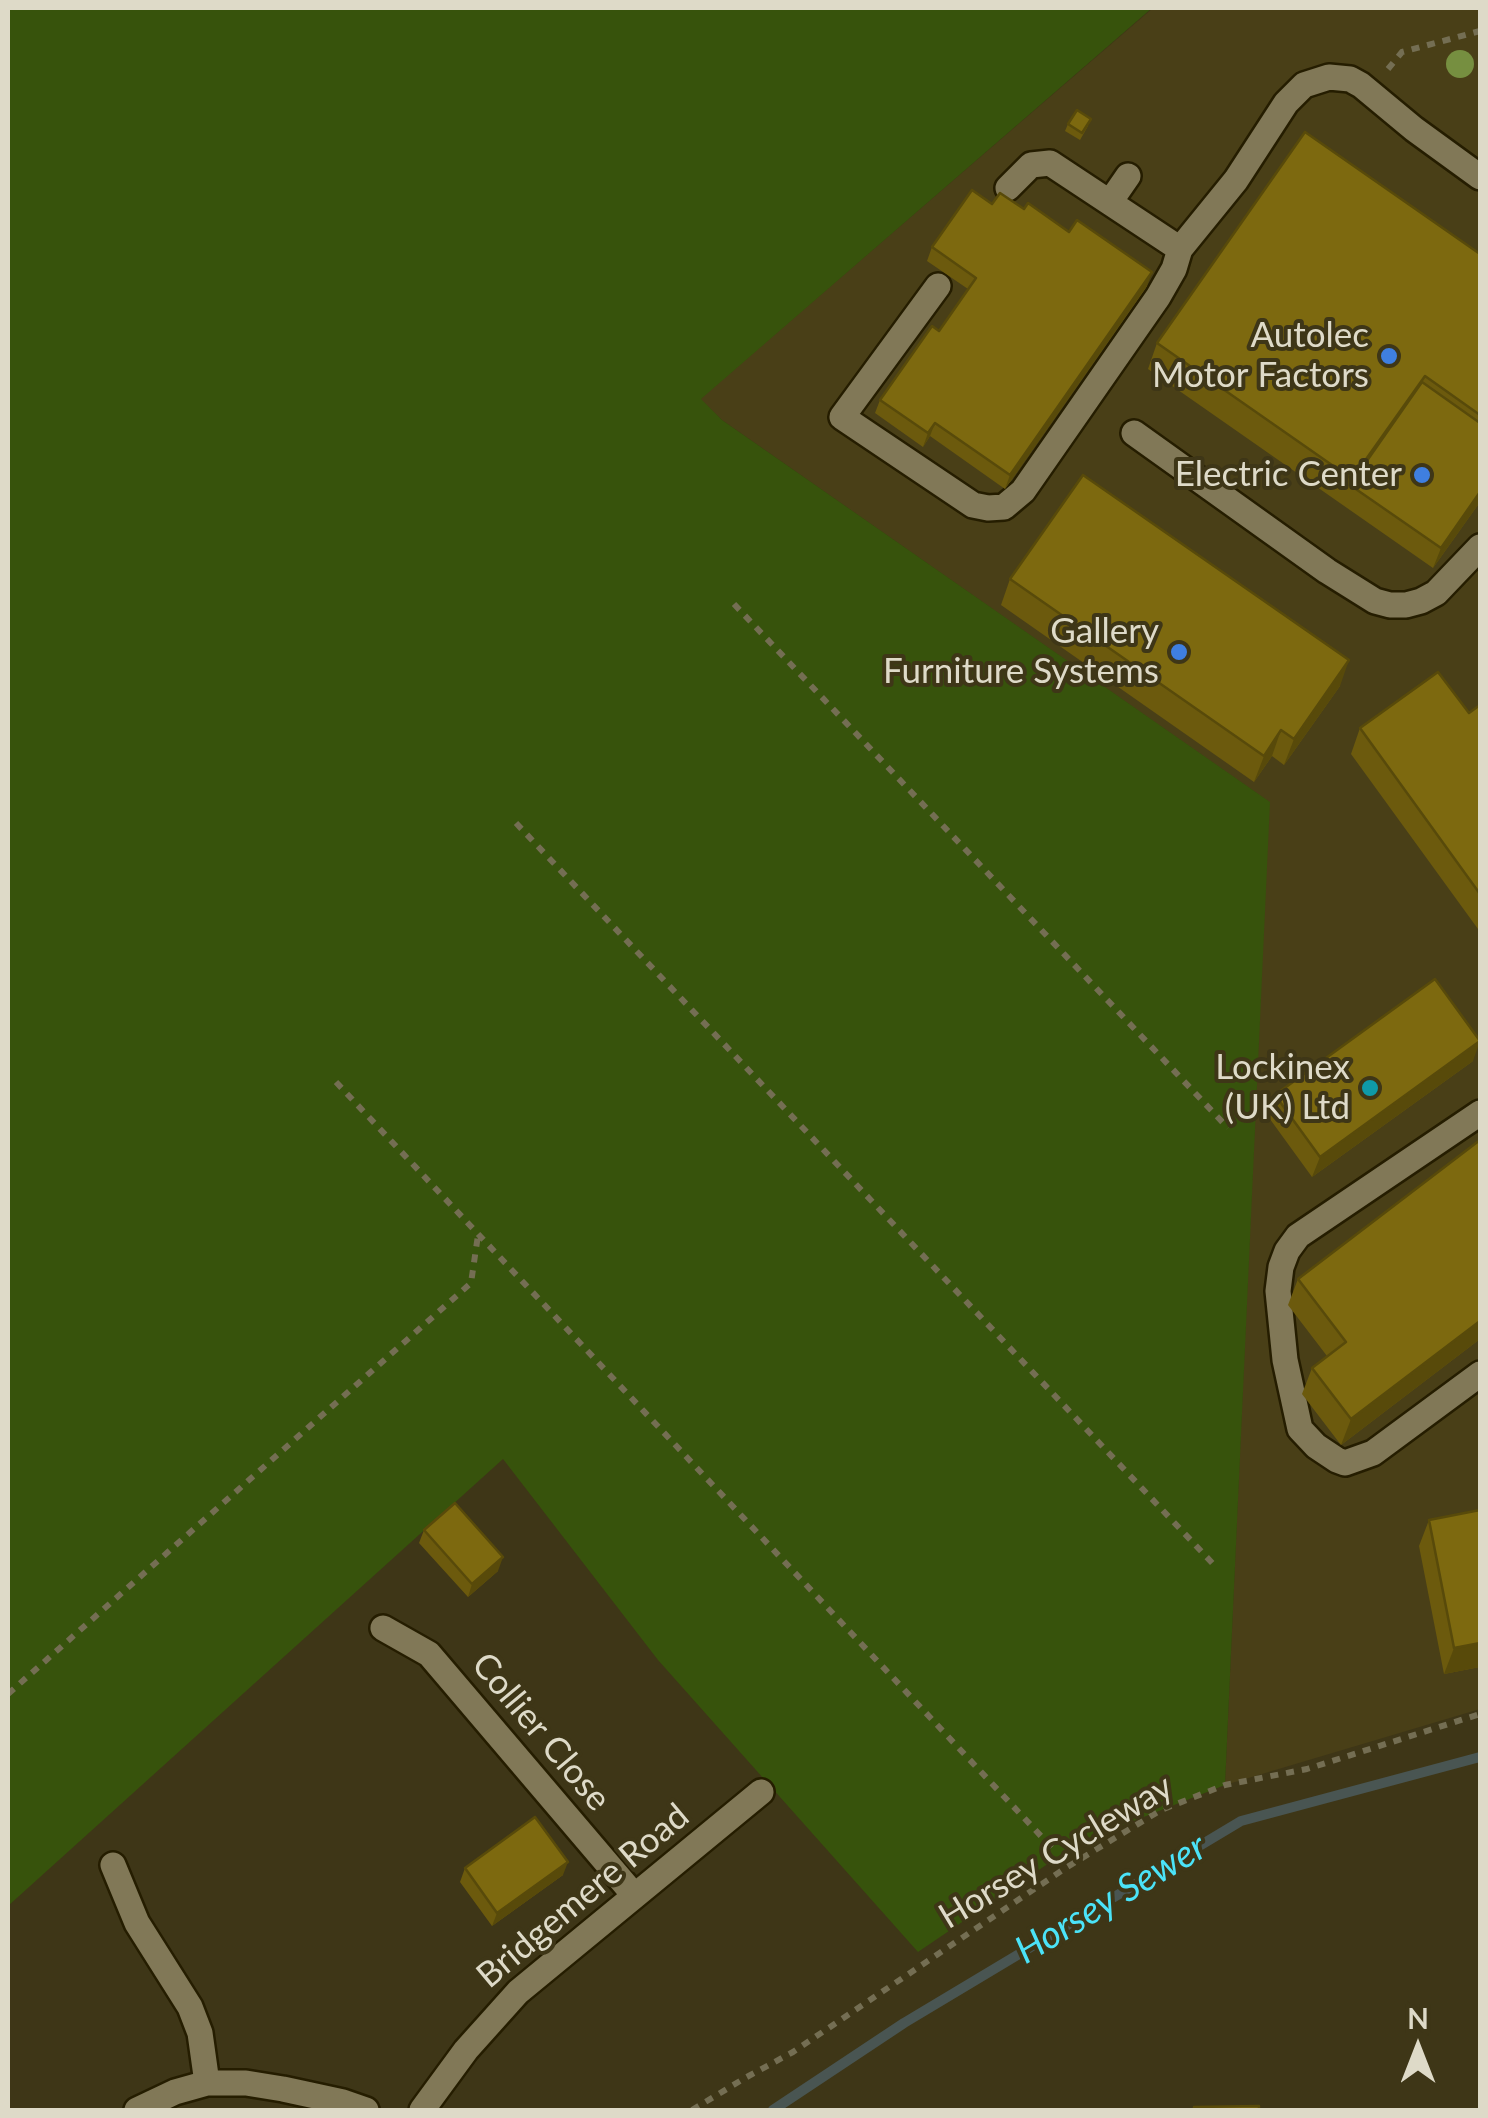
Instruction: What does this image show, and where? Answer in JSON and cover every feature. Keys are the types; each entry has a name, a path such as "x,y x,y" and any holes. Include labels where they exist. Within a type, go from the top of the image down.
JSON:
{"street":[{"path":"944,279 842,417 973,506 1004,507 1023,491 1158,298 1180,249 1236,180 1286,103 1304,85 1339,77 1350,80 1370,91 1480,178"},
{"path":"1006,214 1019,195 998,192 1031,165 1050,163 1180,249"},
{"path":"1110,202 1128,176"},
{"path":"1134,432 1326,571 1375,601 1406,605 1421,601 1436,593 1480,547"},
{"path":"1480,1113 1298,1236 1281,1267 1278,1290 1285,1360 1300,1429 1337,1460 1345,1463 1373,1453 1480,1374"},
{"name":"Collier Close","path":"383,1628 429,1654 634,1895"},
{"name":"Bridgemere Road","path":"422,2110 466,2050 518,1992 761,1792"},
{"path":"113,1865 137,1924 190,2007 200,2033 207,2083"},
{"path":"137,2110 175,2092 207,2083 283,2088 366,2110"}],"path":[{"path":"1370,91 1402,52 1480,32"},
{"path":"734,604 1228,1128"},
{"path":"516,823 1216,1567"},
{"path":"336,1082 1055,1851"},
{"path":"8,1694 471,1283 478,1234"},
{"name":"Horsey Cycleway","path":"692,2110 793,2052 1064,1869 1162,1810 1225,1785 1307,1769 1480,1714"}],"shaded area":[{"path":"1153,8 1480,8 1480,1709 1225,1785 1269,802 722,420 700,399"}],"green space":[{"path":"8,8 1152,8 701,399 722,420 1270,802 1225,1785 1080,1842 918,1952 658,1660 503,1459 8,1906"}],"building":[{"path":"1077,110 1091,119 1082,133 1068,124"},
{"path":"1305,132 1480,254 1480,415 1425,376 1352,479 1157,343"},
{"path":"972,190 992,204 1000,193 1024,209 1028,203 1069,232 1077,220 1152,272 1010,475 935,423 928,433 880,400 932,326 939,331 976,278 932,247"},
{"name":"Electric Center","path":"1422,382 1480,423 1480,492 1441,548 1350,485"},
{"name":"Gallery Furniture Systems","path":"1083,475 1349,660 1294,739 1281,730 1264,756 1010,579"},
{"path":"1438,672 1469,713 1480,705 1480,894 1360,728"},
{"name":"Lockinex (UK) Ltd","path":"1435,979 1480,1041 1320,1157 1275,1095"},
{"path":"1480,1140 1480,1321 1351,1419 1312,1368 1346,1342 1298,1279"},
{"path":"455,1503 503,1557 472,1584 424,1530"},
{"path":"1480,1510 1480,1643 1454,1648 1429,1520"},
{"path":"535,1817 568,1862 497,1913 465,1868"},
{"path":"1259,2106 1259,2110 1194,2110 1194,2107"}],"waterway":[{"name":"Horsey Sewer","path":"773,2110 904,2023 1241,1821 1480,1757"}],"place":[{"name":"Autolec Motor Factors","path":"1389,356"},
{"name":"Electric Center","path":"1422,475"},
{"name":"Gallery Furniture Systems","path":"1179,652"},
{"name":"Lockinex (UK) Ltd","path":"1370,1088"}]}
